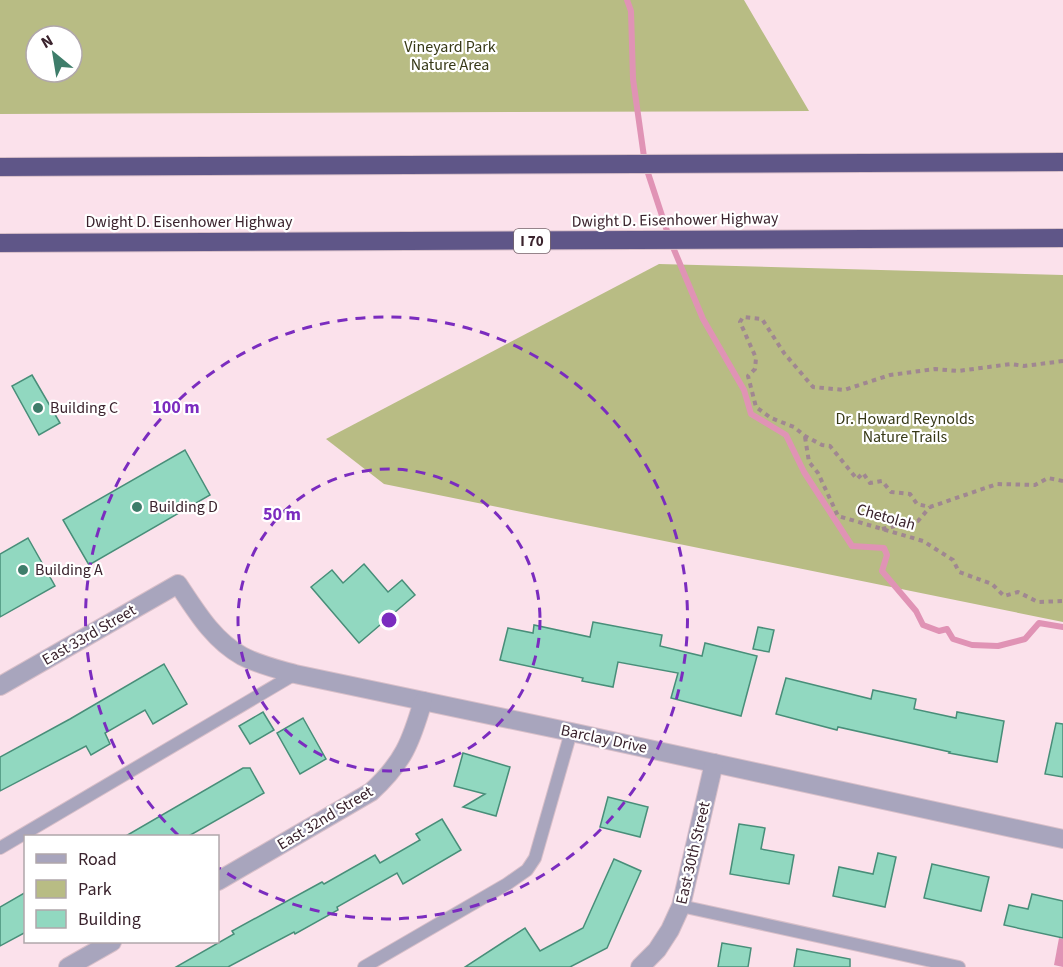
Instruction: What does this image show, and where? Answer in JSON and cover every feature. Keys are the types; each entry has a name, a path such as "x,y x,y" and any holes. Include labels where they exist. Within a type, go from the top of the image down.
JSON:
{"highway":[{"path":"0,167 1063,162"},
{"name":"Dwight D. Eisenhower Highway","path":"0,243 1063,238"}],"street":[{"name":"Barclay Drive","path":"178,584 200,618 227,646 259,664 295,674 1063,839"},
{"name":"East 33rd Street","path":"0,686 178,584"},
{"name":"East 32nd Street","path":"219,880 371,792 388,777 402,759 416,726 423,701"},
{"name":"East 30th Street","path":"640,967 657,950 670,930 681,906 714,763"},
{"path":"68,967 110,943"}],"lane":[{"path":"0,848 295,674"},
{"path":"364,967 507,884 527,870 537,852 571,732"},
{"path":"681,906 958,967"}],"path":[{"path":"930,507 917,504 910,494 891,492 882,481 870,483 863,473 857,479 830,446 822,446 794,427 771,418 756,407 748,376 755,369 756,358 740,322 743,318 762,319 784,353 813,387 844,390 890,375 936,369 958,371 1011,364 1024,366 1063,361"},
{"name":"Chetolah","path":"805,436 809,462 818,473 838,516 923,541 953,560 959,572 992,584 1004,596 1018,591 1038,602 1063,601"},
{"path":"881,529 918,521 930,507 997,484 1035,485 1048,478 1063,481"}],"green space":[{"name":"Vineyard Park Nature Area","path":"0,0 744,0 809,111 0,114"},
{"name":"Dr. Howard Reynolds Nature Trails","path":"659,264 1063,275 1063,622 384,484 326,439"}],"shaded area":[{"path":"1059,938 1063,939 1063,967 1054,965"}],"building":[{"name":"Building C","path":"32,375 60,423 39,435 12,386"},
{"name":"Building D","path":"185,450 210,495 89,565 63,520"},
{"name":"Building A","path":"28,538 55,586 0,617 0,554"},
{"path":"364,564 388,592 402,580 415,595 359,643 311,587 332,570 343,583"},
{"path":"593,622 662,635 660,646 702,656 705,643 757,656 741,716 671,698 678,673 618,662 613,687 500,660 508,628 533,633 534,625 590,637"},
{"path":"758,627 774,630 769,652 753,649"},
{"path":"164,664 187,704 153,724 145,710 105,733 110,744 91,755 86,746 0,791 0,757"},
{"path":"786,678 871,699 873,690 916,699 914,709 956,718 957,712 1004,721 997,762 838,727 837,730 776,714"},
{"path":"263,712 274,730 250,744 239,726"},
{"path":"303,718 326,759 300,774 277,733"},
{"path":"1056,723 1063,724 1063,777 1045,774"},
{"path":"463,753 510,767 496,816 463,807 485,794 454,786"},
{"path":"243,768 250,768 264,793 190,835 127,835"},
{"path":"608,797 648,807 640,837 600,827"},
{"path":"442,819 461,850 403,884 397,873 295,934 294,932 228,967 176,967 234,934 232,931 322,882 324,884 375,855 380,863 420,840 416,834"},
{"path":"739,824 765,828 761,849 794,855 789,884 730,874"},
{"path":"878,853 896,857 885,907 833,896 839,867 873,874"},
{"path":"614,859 641,871 607,948 570,967 465,967 525,928 540,951 583,928"},
{"path":"932,864 989,877 981,911 924,898"},
{"path":"24,893 24,933 0,946 0,907"},
{"path":"1032,894 1063,901 1063,938 1004,925 1009,905 1028,909"},
{"path":"722,943 751,948 748,967 718,967"},
{"path":"797,949 850,959 850,967 794,967"}],"waterway":[{"path":"627,0 631,11 633,79 645,164 670,240 703,319 744,390 751,414 786,435 804,472 852,546 884,548 887,555 882,571 916,611 923,625 939,631 947,629 953,639 972,645 998,646 1025,639 1039,623 1063,627"}],"place":[{"name":"Building C","path":"38,408"},
{"name":"Building D","path":"137,507"},
{"name":"Building A","path":"23,570"}]}
